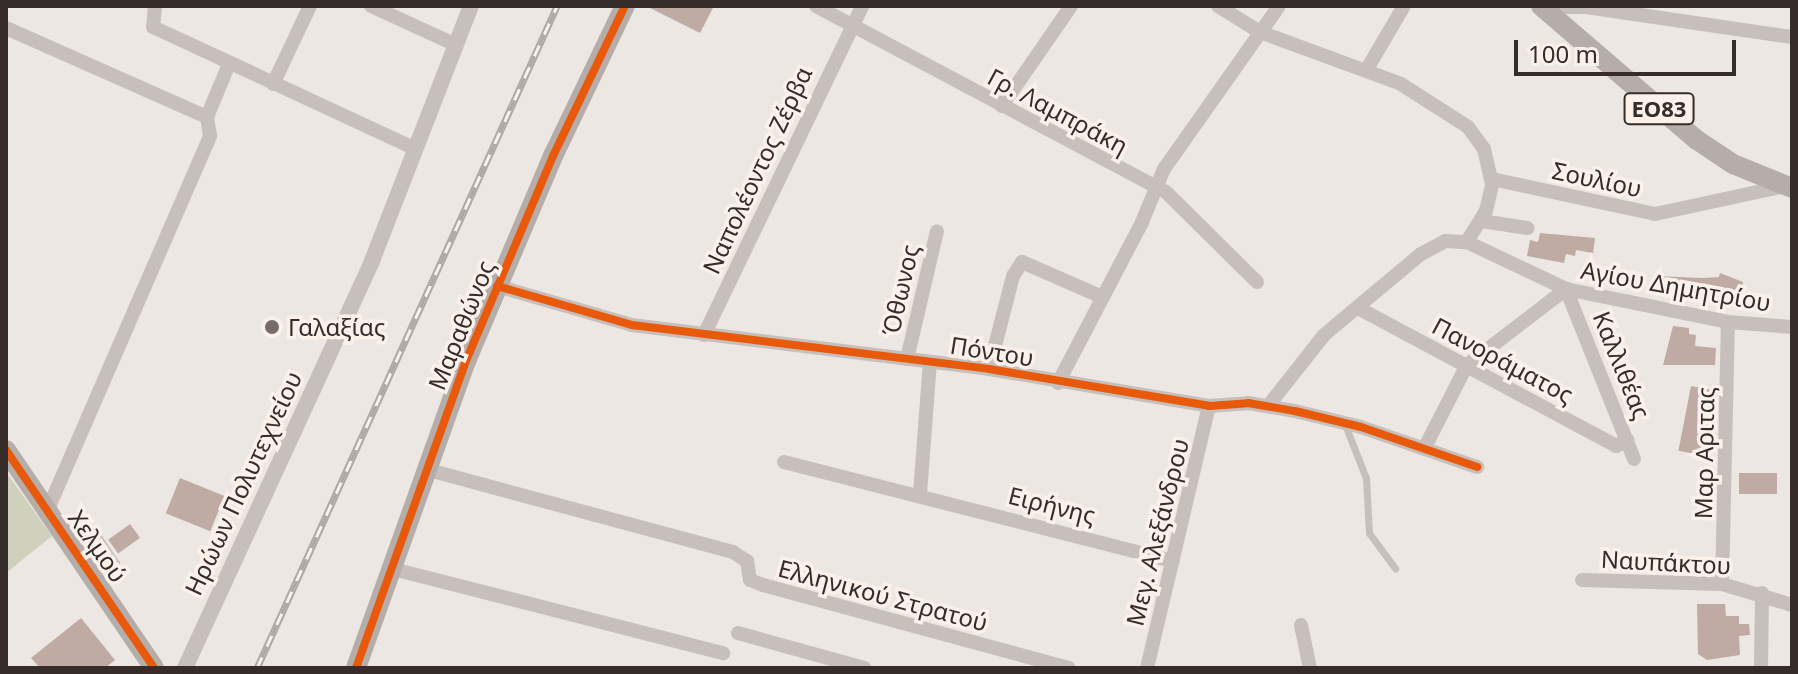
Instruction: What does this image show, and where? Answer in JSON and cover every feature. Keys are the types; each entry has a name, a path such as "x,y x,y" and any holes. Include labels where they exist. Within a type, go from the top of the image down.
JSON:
{"main road":[{"name":"Μαραθώνος","path":"356,668 425,469 497,286 625,6"},
{"name":"ΕΟ83","path":"1545,10 1697,140 1733,164 1789,187"},
{"name":"Χελμού","path":"6,450 154,668"}],"street":[{"path":"155,6 153,27 416,149"},
{"path":"273,84 310,6"},
{"path":"371,6 456,45"},
{"name":"Ηρώων Πολυτεχνείου","path":"185,668 372,261 471,6"},
{"name":"Γρ. Λαμπράκη","path":"816,6 1157,188 1257,282"},
{"name":"Ναπολέοντος Ζέρβα","path":"704,335 862,6"},
{"path":"1002,106 1071,6"},
{"path":"1218,6 1260,32 1367,69 1468,127 1484,149 1492,179 1482,221 1467,242 1431,247 1316,344 1268,406"},
{"path":"1058,383 1164,169 1279,6"},
{"path":"1367,69 1404,6"},
{"path":"1545,10 1586,7 1792,37"},
{"path":"6,28 207,117"},
{"path":"48,509 210,136 207,117 229,64"},
{"name":"Σουλίου","path":"1492,179 1655,214 1789,187"},
{"path":"1482,221 1527,228"},
{"name":"Όθωνος","path":"907,359 937,231"},
{"name":"Αγίου Δημητρίου","path":"1467,242 1566,289 1728,322 1792,327"},
{"path":"989,369 1013,276 1022,262 1100,296"},
{"name":"Πόντου","path":"497,286 632,325 989,369 1209,406 1268,406 1344,422 1477,467"},
{"path":"1425,447 1467,365 1566,289"},
{"name":"Καλλιθέας","path":"1566,289 1634,459"},
{"name":"Πανοράματος","path":"1358,308 1616,446 1628,440"},
{"name":"Μαρ Αριτας","path":"1722,584 1728,322"},
{"path":"920,494 930,362"},
{"name":"Μεγ. Αλεξάνδρου","path":"1147,668 1209,406"},
{"name":"Ειρήνης","path":"784,462 920,494 1173,561"},
{"name":"Ελληνικού Στρατού","path":"425,469 733,552 747,561 750,580 763,585 801,591 1069,668"},
{"path":"389,568 723,653"},
{"name":"Ναυπάκτου","path":"1582,580 1722,584 1762,593 1792,605"},
{"path":"1761,668 1762,593"},
{"path":"1301,625 1310,668"},
{"path":"738,633 864,668"}],"lane":[{"path":"1344,422 1366,478 1369,533 1395,568"},
{"path":"82,536 99,538 116,563 113,579"}],"green space":[{"path":"6,472 52,536 6,573"}],"building":[{"path":"646,6 714,6 700,33"},
{"path":"1540,233 1595,238 1593,253 1576,250 1575,256 1566,254 1564,263 1527,256 1530,240 1538,242"},
{"path":"1720,273 1743,282 1741,299 1655,290 1657,276 1702,278 1719,277"},
{"path":"1673,326 1689,328 1689,334 1696,335 1695,346 1716,348 1715,365 1663,365"},
{"path":"1691,386 1716,391 1703,456 1678,451"},
{"path":"1739,473 1777,473 1777,494 1739,494"},
{"path":"180,478 225,496 210,531 166,513"},
{"path":"130,524 140,538 118,554 108,540"},
{"path":"1697,604 1725,604 1726,616 1739,616 1739,624 1749,624 1750,635 1739,636 1740,655 1707,660 1698,654"},
{"path":"81,618 115,660 105,668 40,668 31,658"}],"railway":[{"path":"257,668 557,6"}],"cycle path":[{"path":"356,668 466,361 553,156 625,6"},
{"path":"497,286 632,325 989,369 1209,406 1248,403 1295,411 1361,427 1477,467"},
{"path":"6,450 154,668"}],"place":[{"name":"Γαλαξίας","path":"272,327"}]}
